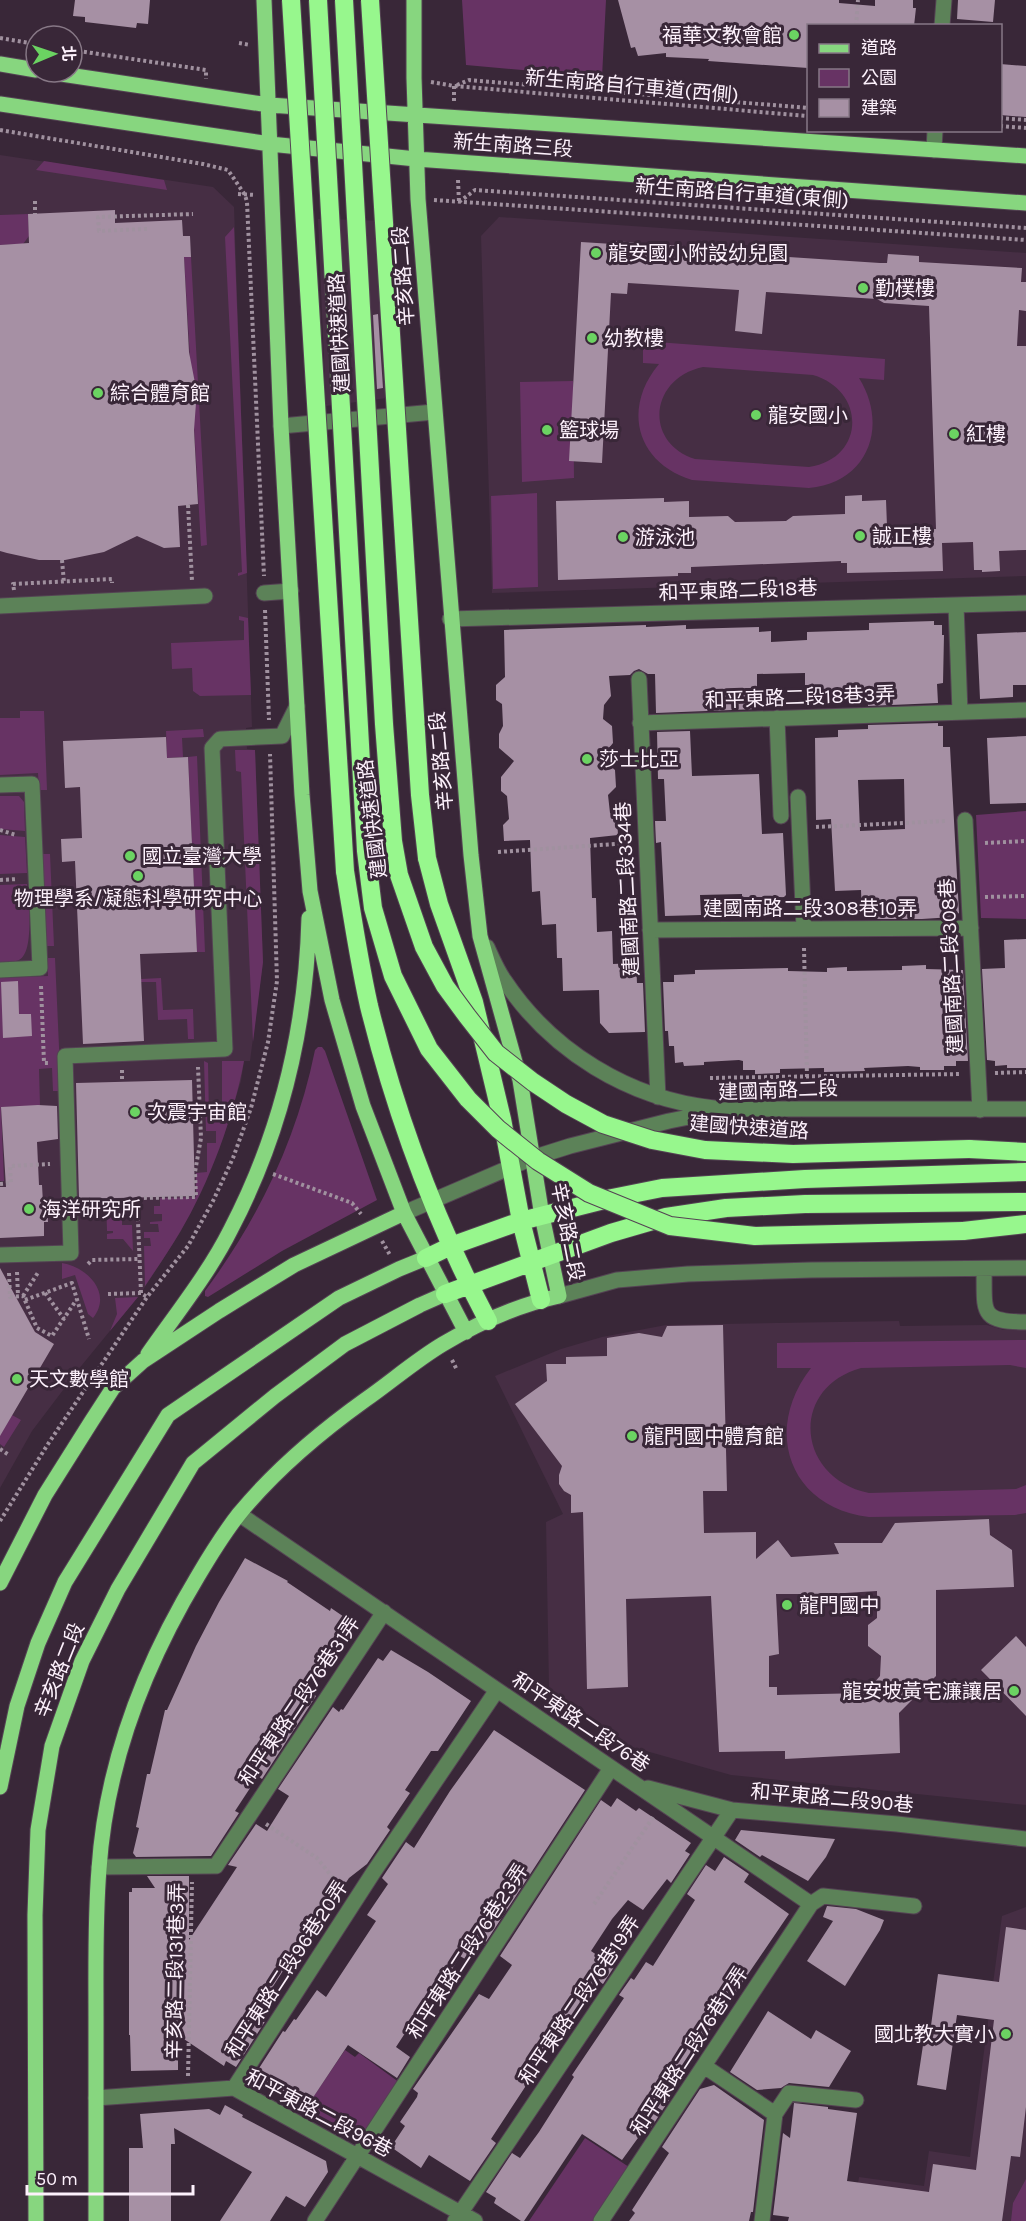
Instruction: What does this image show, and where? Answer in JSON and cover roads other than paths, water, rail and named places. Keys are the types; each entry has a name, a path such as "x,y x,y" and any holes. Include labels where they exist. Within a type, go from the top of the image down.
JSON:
{"highway":[{"path":"291,0 345,871 367,993 386,1070 406,1135 451,1246 488,1321"},
{"name":"建國快速道路","path":"318,0 366,851 374,908 393,976 429,1049 468,1099 498,1129 538,1161 589,1193 670,1226 755,1236 963,1230 1026,1224"},
{"name":"建國快速道路","path":"344,0 382,700 393,841 399,875 410,910 424,947 446,986 496,1053 532,1082 603,1124 652,1140 705,1150 793,1154 969,1149 1026,1152"},
{"path":"370,0 418,771 427,858 439,904 474,1002 502,1119 531,1262 550,1298"},
{"path":"426,1258 451,1246 522,1221 662,1188 805,1179 1026,1172"},
{"path":"446,1294 611,1233 666,1217 726,1208 806,1204 1026,1202"}],"main road":[{"path":"0,1583 45,1495 91,1422 113,1389 142,1361 194,1289 231,1230 259,1169 280,1112 299,1032 308,962 310,891 281,426 264,0"},
{"name":"辛亥路二段","path":"414,0 416,159 450,620 471,855 480,936 520,1080 550,1255 550,1298"},
{"path":"0,64 24,68"},
{"name":"新生南路三段","path":"84,77 269,105 1026,156"},
{"name":"新生南路三段","path":"0,104 270,144 416,159 1026,203"},
{"path":"310,891 332,1000 363,1106 404,1213 466,1332"},
{"path":"142,1361 294,1265 404,1213"},
{"name":"辛亥路二段","path":"0,1786 17,1706 38,1643 65,1582 168,1415 339,1298 426,1258"},
{"name":"辛亥路二段","path":"36,2221 35,1915 38,1830 52,1746 82,1661 117,1589 193,1463 275,1396 345,1344 446,1294"},
{"path":"96,2221 96,1947 99,1867 105,1822 117,1765 138,1695 176,1612 219,1541 239,1514 296,1454 340,1418 442,1344 488,1321 550,1298"}],"street":[{"path":"942,24 944,0"},
{"path":"934,150 935,132"},
{"path":"281,426 434,412"},
{"path":"264,593 291,591"},
{"path":"0,606 199,596"},
{"name":"和平東路二段18巷","path":"450,620 1026,603"},
{"path":"956,605 960,712"},
{"name":"建國南路二段334巷","path":"639,680 658,1097"},
{"path":"8,1257 71,1252 65,1056 225,1049 212,748 220,739 282,736 297,706"},
{"name":"和平東路二段18巷3弄","path":"640,723 1026,710"},
{"path":"777,718 781,816"},
{"path":"0,785 32,784 40,968 0,970"},
{"path":"798,797 804,929"},
{"name":"建國南路二段308巷","path":"965,820 980,1110"},
{"name":"建國南路二段308巷10弄","path":"650,930 971,928"},
{"path":"480,936 504,980 534,1019 563,1046 612,1078 658,1097 693,1106 729,1109"},
{"name":"建國南路二段","path":"404,1213 532,1158 597,1138 729,1109 1026,1109"},
{"path":"550,1298 617,1280 688,1274 811,1270 1026,1268"},
{"path":"984,1269 985,1305 989,1315 999,1321 1026,1322"},
{"name":"和平東路二段76巷","path":"239,1514 811,1904"},
{"name":"和平東路二段76巷31弄","path":"99,1867 216,1866 384,1612"},
{"name":"和平東路二段96巷20弄","path":"234,2088 373,1873 497,1690"},
{"name":"和平東路二段76巷23弄","path":"315,2221 611,1768"},
{"name":"和平東路二段90巷","path":"637,1785 732,1810 897,1824 1026,1839"},
{"name":"和平東路二段76巷19弄","path":"464,2219 732,1810"},
{"path":"811,1904 823,1896 914,1906"},
{"name":"和平東路二段76巷17弄","path":"602,2221 811,1904"},
{"path":"704,2066 775,2114"},
{"name":"和平東路二段96巷","path":"96,2098 234,2088 464,2219"},
{"path":"762,2221 775,2114 789,2093 856,2100"}],"place":[{"name":"福華文教會館","path":"794,35"},
{"name":"龍安國小附設幼兒園","path":"596,253"},
{"name":"勤樸樓","path":"863,288"},
{"name":"幼教樓","path":"592,338"},
{"name":"綜合體育館","path":"98,393"},
{"name":"龍安國小","path":"756,415"},
{"name":"籃球場","path":"547,430"},
{"name":"紅樓","path":"954,434"},
{"name":"誠正樓","path":"860,536"},
{"name":"游泳池","path":"623,537"},
{"name":"莎士比亞","path":"587,759"},
{"name":"國立臺灣大學","path":"130,856"},
{"name":"物理學系/凝態科學研究中心","path":"138,876"},
{"name":"次震宇宙館","path":"135,1112"},
{"name":"海洋研究所","path":"29,1209"},
{"name":"天文數學館","path":"17,1379"},
{"name":"龍門國中體育館","path":"632,1436"},
{"name":"龍門國中","path":"787,1605"},
{"name":"龍安坡黃宅濂讓居","path":"1014,1691"},
{"name":"國北教大實小","path":"1006,2034"}]}
